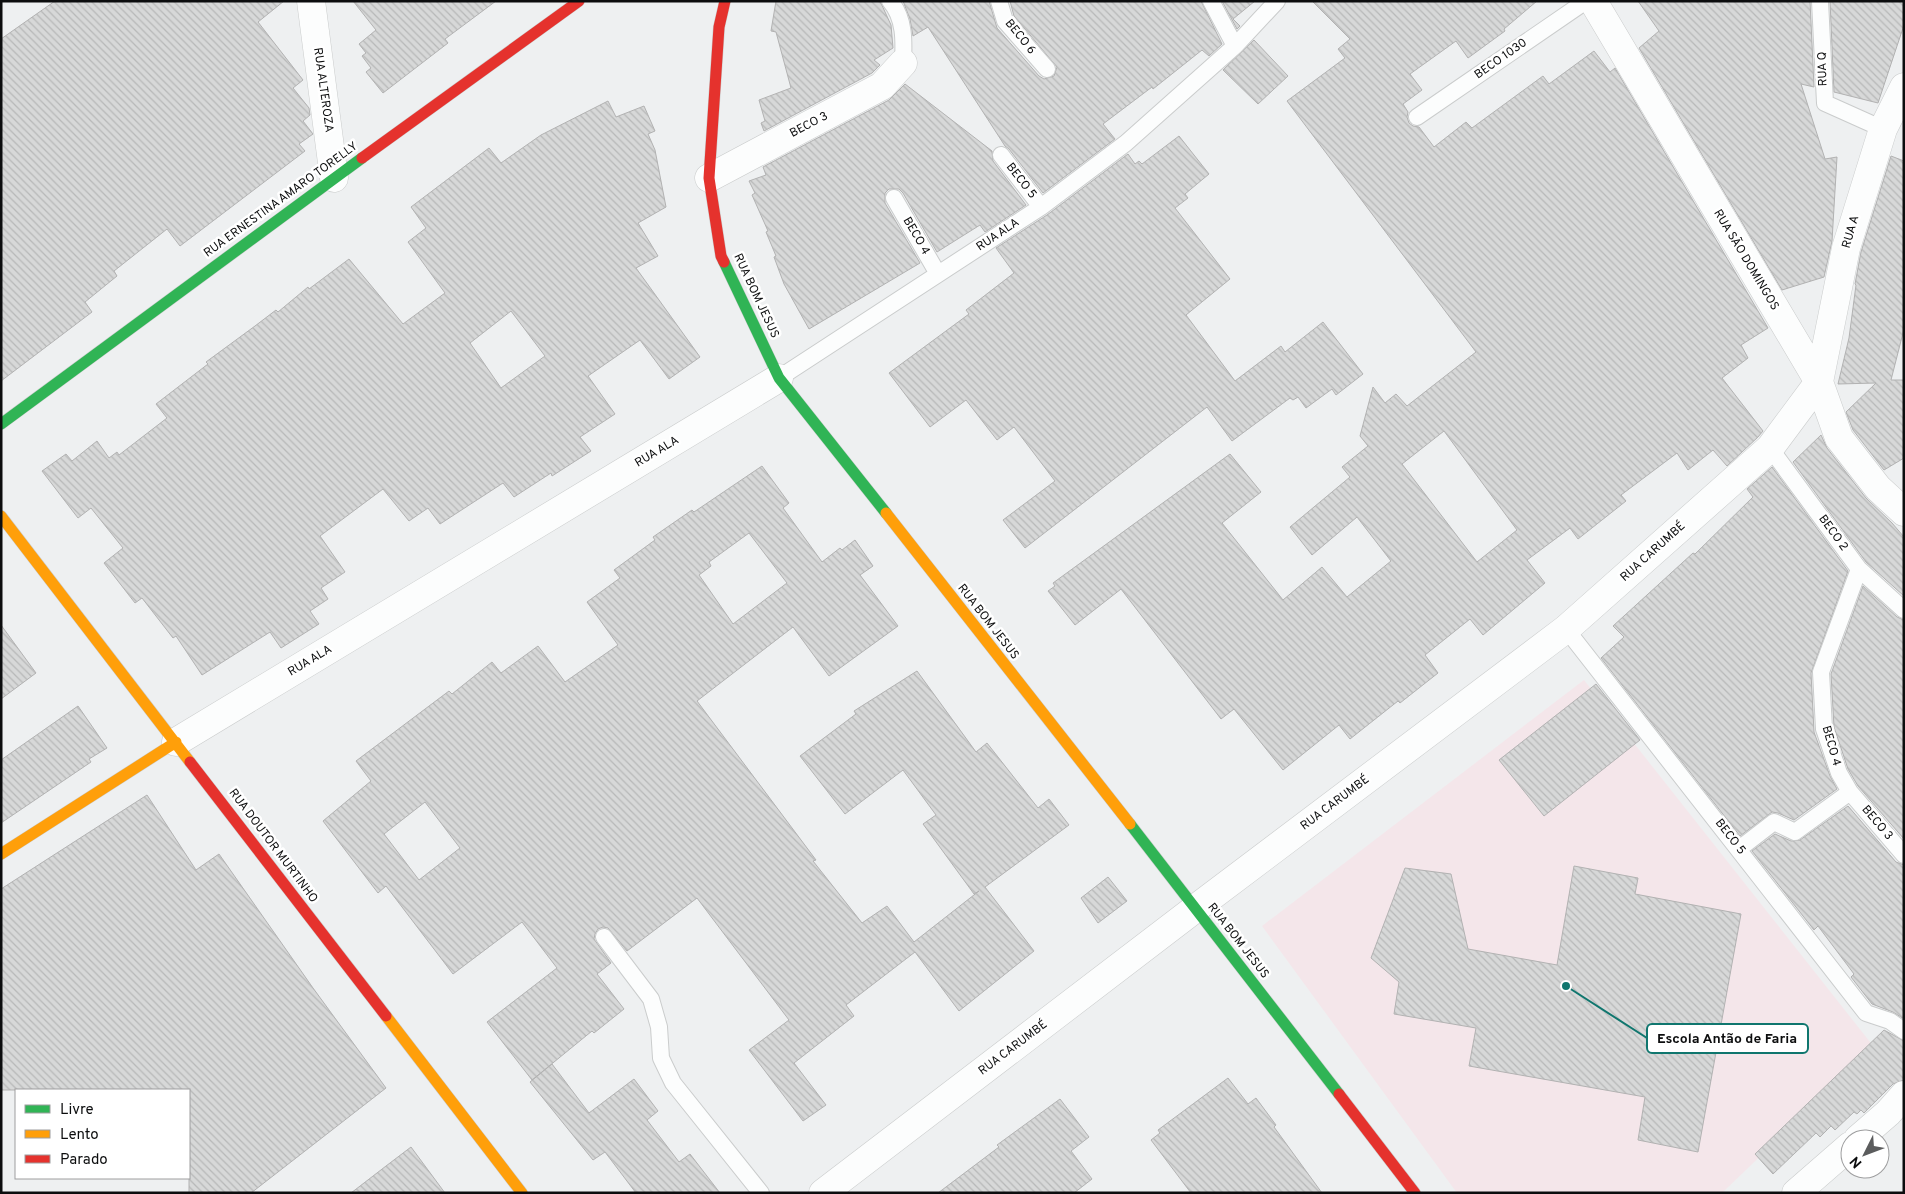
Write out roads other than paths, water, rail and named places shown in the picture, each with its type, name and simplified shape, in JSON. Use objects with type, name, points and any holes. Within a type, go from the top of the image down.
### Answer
[{"type":"street","name":"RUA ALTEROZA","points":[[311,1],[334,178]]},
{"type":"street","name":"RUA ERNESTINA AMARO TORELLY","points":[[1,424],[334,178],[579,1]]},
{"type":"street","name":"RUA BOM JESUS","points":[[726,1],[719,27],[709,178],[721,256],[779,378],[1196,908],[1415,1193]]},
{"type":"street","name":"RUA SÃO DOMINGOS","points":[[1593,1],[1819,382],[1839,438],[1878,488],[1904,512]]},
{"type":"street","name":"BECO 3","points":[[709,178],[882,86],[903,64]]},
{"type":"street","name":"RUA A","points":[[1819,382],[1846,248],[1893,134],[1904,87]]},
{"type":"street","name":"RUA ALA","points":[[1,854],[176,742],[779,378]]},
{"type":"street","name":"RUA CARUMBÉ","points":[[823,1193],[1566,629],[1770,448],[1819,382]]},
{"type":"street","name":"RUA DOUTOR MURTINHO","points":[[1,516],[522,1193]]},
{"type":"street","points":[[1870,1129],[1888,1113],[1904,1095]]},
{"type":"street","points":[[1796,1193],[1840,1155]]},
{"type":"lane","points":[[890,1],[895,7],[904,35],[903,64]]},
{"type":"lane","name":"BECO 6","points":[[999,1],[1005,21],[1047,69]]},
{"type":"lane","points":[[1211,1],[1235,46]]},
{"type":"lane","name":"RUA ALA","points":[[779,378],[1041,206],[1126,143],[1235,46],[1277,1]]},
{"type":"lane","name":"BECO 1030","points":[[1417,117],[1586,1]]},
{"type":"lane","name":"RUA Q","points":[[1820,1],[1825,102],[1893,134]]},
{"type":"lane","name":"BECO 5","points":[[1001,155],[1041,206]]},
{"type":"lane","name":"BECO 4","points":[[894,198],[938,274]]},
{"type":"lane","name":"BECO 2","points":[[1770,448],[1859,569],[1904,610]]},
{"type":"lane","name":"BECO 4","points":[[1850,792],[1839,773],[1824,729],[1821,672],[1859,569]]},
{"type":"lane","name":"BECO 5","points":[[1566,629],[1866,1013],[1890,1021],[1904,1031]]},
{"type":"lane","points":[[1739,849],[1774,822],[1795,832],[1850,792]]},
{"type":"lane","name":"BECO 3","points":[[1850,792],[1904,855]]},
{"type":"lane","points":[[604,937],[651,999],[659,1027],[661,1058],[672,1083],[760,1193]]},
{"type":"place","name":"Escola Antão de Faria","points":[[1566,986]]}]
